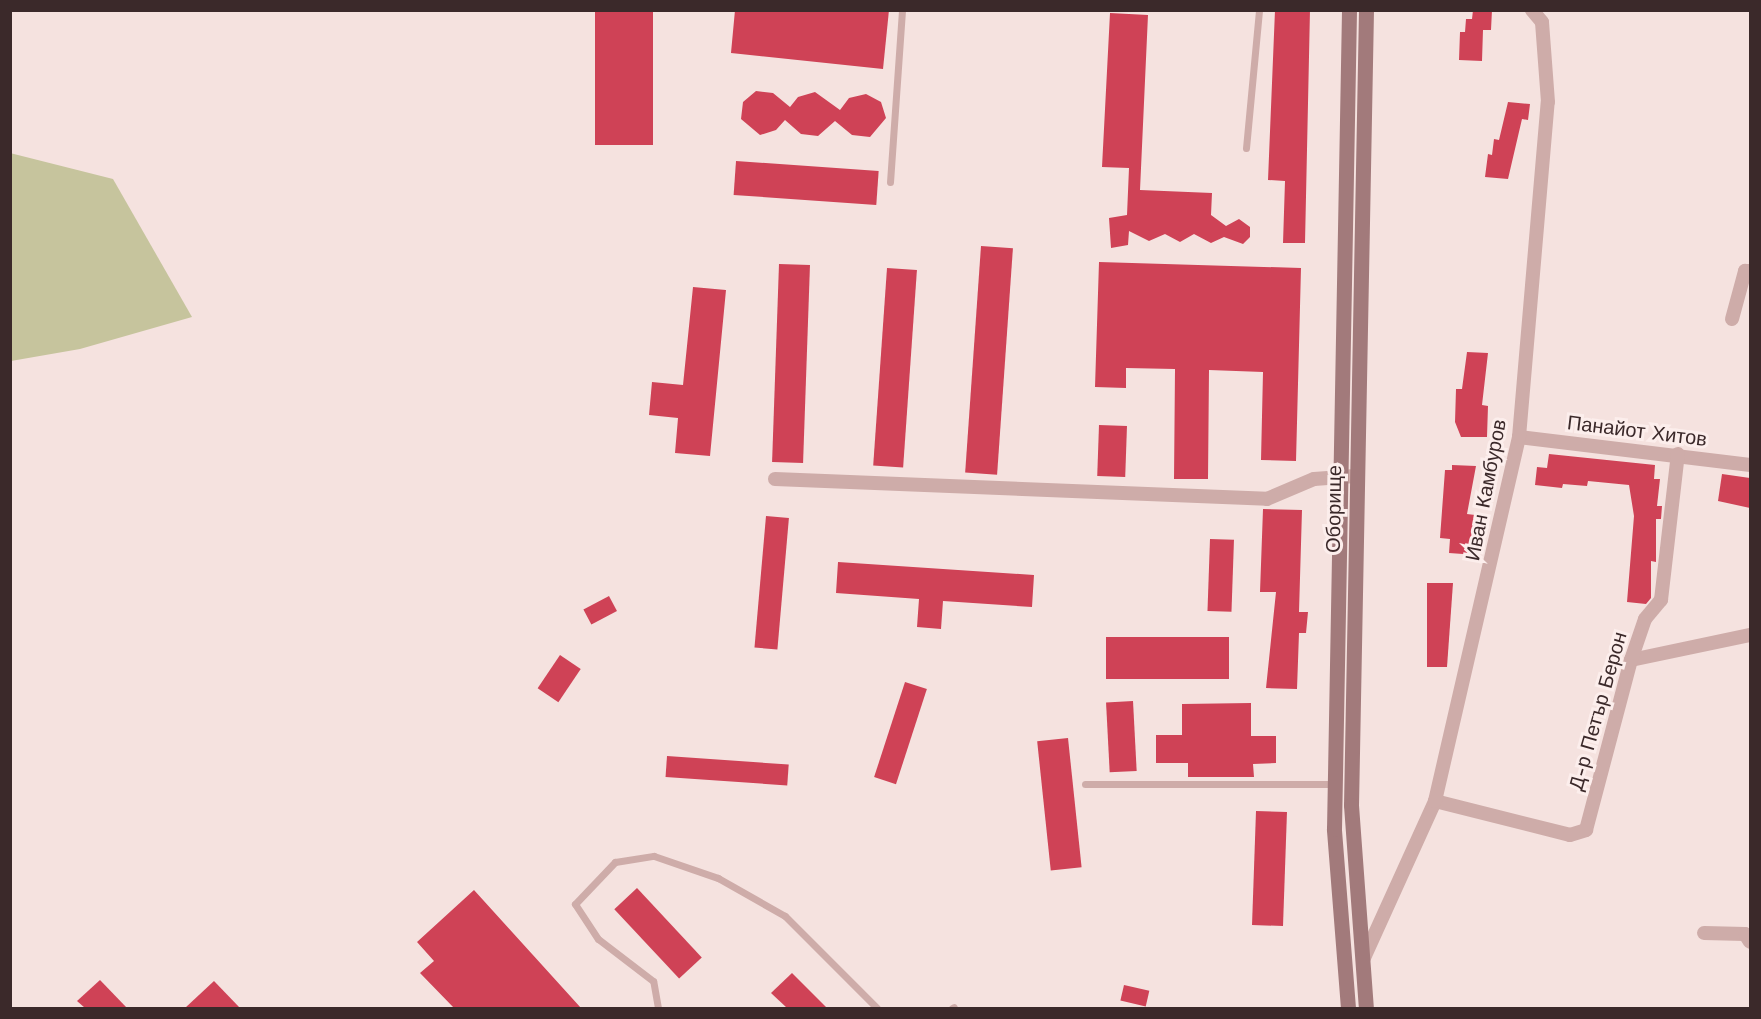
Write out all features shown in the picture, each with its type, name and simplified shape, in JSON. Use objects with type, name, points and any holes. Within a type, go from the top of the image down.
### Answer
[{"type":"main road","name":"Оборище","points":[[1349,10],[1348,477],[1352,805],[1366,1008]]},
{"type":"main road","name":"Оборище","points":[[1348,1008],[1335,784],[1366,10]]},
{"type":"street","name":"Иван Камбуров","points":[[1363,960],[1435,801],[1519,437],[1548,102],[1542,22],[1532,10]]},
{"type":"street","points":[[1732,319],[1745,271],[1750,271]]},
{"type":"street","name":"Панайот Хитов","points":[[1519,437],[1678,454],[1750,465]]},
{"type":"street","name":"Д-р Петър Берон","points":[[1435,801],[1570,835],[1586,830],[1631,660],[1645,619],[1660,600],[1678,454]]},
{"type":"street","points":[[775,479],[1267,499],[1314,479],[1348,477]]},
{"type":"street","points":[[1631,660],[1750,634]]},
{"type":"street","points":[[1704,933],[1745,934],[1750,942]]},
{"type":"lane","points":[[890,182],[902,10]]},
{"type":"lane","points":[[1246,148],[1259,10]]},
{"type":"lane","points":[[1085,784],[1335,784]]},
{"type":"lane","points":[[658,1008],[653,981],[597,939],[575,904],[615,862],[654,856],[718,878],[785,916],[877,1008]]},
{"type":"shaded area","points":[[10,153],[113,179],[192,317],[80,349],[11,361]]},
{"type":"building","points":[[595,10],[653,10],[653,145],[595,145]]},
{"type":"building","points":[[735,10],[889,10],[883,69],[731,53]]},
{"type":"building","points":[[1275,10],[1310,10],[1305,243],[1283,243],[1285,181],[1268,180]]},
{"type":"building","points":[[1473,10],[1492,10],[1491,30],[1483,30],[1482,61],[1459,60],[1460,32],[1465,32],[1466,19],[1472,19]]},
{"type":"building","points":[[1110,13],[1148,15],[1140,190],[1212,193],[1211,215],[1226,226],[1239,219],[1250,227],[1250,237],[1243,244],[1224,237],[1211,243],[1194,234],[1180,242],[1165,234],[1149,241],[1129,231],[1128,245],[1111,248],[1109,218],[1127,215],[1129,168],[1102,167]]},
{"type":"building","points":[[756,91],[773,93],[790,107],[798,97],[815,92],[840,110],[849,98],[866,94],[881,102],[886,118],[870,137],[852,135],[835,121],[818,136],[801,134],[785,120],[776,130],[760,135],[741,119],[743,102]]},
{"type":"building","points":[[1508,102],[1530,104],[1528,120],[1522,119],[1508,179],[1485,177],[1488,154],[1492,155],[1494,139],[1499,140]]},
{"type":"building","points":[[736,161],[879,171],[876,205],[734,195]]},
{"type":"building","points":[[981,246],[1013,248],[997,475],[965,472]]},
{"type":"building","points":[[1099,262],[1301,268],[1296,461],[1261,460],[1263,372],[1209,370],[1208,479],[1174,479],[1175,369],[1126,368],[1126,388],[1095,387]]},
{"type":"building","points":[[779,264],[810,265],[803,463],[772,462]]},
{"type":"building","points":[[887,268],[917,270],[903,468],[873,466]]},
{"type":"building","points":[[693,287],[726,290],[710,456],[675,453],[678,418],[649,415],[652,382],[683,385]]},
{"type":"building","points":[[1467,352],[1488,353],[1482,405],[1488,406],[1487,437],[1461,437],[1455,422],[1456,389],[1462,389]]},
{"type":"building","points":[[1099,425],[1127,426],[1125,477],[1097,476]]},
{"type":"building","points":[[1549,454],[1655,465],[1654,479],[1660,479],[1657,506],[1662,506],[1661,519],[1656,519],[1656,562],[1651,561],[1651,598],[1646,604],[1627,602],[1634,516],[1629,485],[1588,481],[1587,486],[1563,484],[1562,488],[1535,485],[1537,467],[1547,468]]},
{"type":"building","points":[[1452,465],[1476,466],[1467,514],[1475,515],[1477,555],[1449,553],[1450,539],[1440,538],[1445,470],[1452,470]]},
{"type":"building","points":[[1722,474],[1750,478],[1750,508],[1718,501]]},
{"type":"building","points":[[1263,509],[1302,510],[1299,612],[1308,612],[1306,633],[1299,633],[1297,689],[1266,688],[1276,592],[1260,592]]},
{"type":"building","points":[[766,516],[789,518],[777,650],[754,647]]},
{"type":"building","points":[[1210,539],[1234,540],[1231,612],[1207,611]]},
{"type":"building","points":[[838,562],[1034,575],[1032,607],[943,601],[941,629],[917,627],[919,599],[836,593]]},
{"type":"building","points":[[1427,583],[1453,583],[1447,667],[1427,667]]},
{"type":"building","points":[[609,596],[617,611],[591,625],[583,610]]},
{"type":"building","points":[[1106,637],[1229,637],[1229,679],[1106,679]]},
{"type":"building","points":[[560,655],[581,669],[558,702],[538,688]]},
{"type":"building","points":[[905,682],[927,689],[896,784],[874,777]]},
{"type":"building","points":[[1133,701],[1137,771],[1110,772],[1106,702]]},
{"type":"building","points":[[1251,703],[1251,736],[1276,736],[1276,763],[1253,764],[1254,777],[1188,777],[1188,763],[1156,763],[1156,735],[1182,735],[1182,704]]},
{"type":"building","points":[[1068,738],[1082,867],[1051,871],[1037,741]]},
{"type":"building","points":[[667,756],[789,765],[787,785],[666,777]]},
{"type":"building","points":[[1256,811],[1287,812],[1283,926],[1252,925]]},
{"type":"building","points":[[637,888],[702,957],[679,979],[614,909]]},
{"type":"building","points":[[474,890],[581,1008],[454,1008],[420,973],[434,961],[417,942]]},
{"type":"building","points":[[792,973],[827,1008],[787,1008],[771,993]]},
{"type":"building","points":[[100,980],[127,1008],[85,1008],[77,1001]]},
{"type":"building","points":[[214,981],[240,1008],[185,1008]]},
{"type":"building","points":[[1124,985],[1149,991],[1146,1006],[1120,1001]]}]
